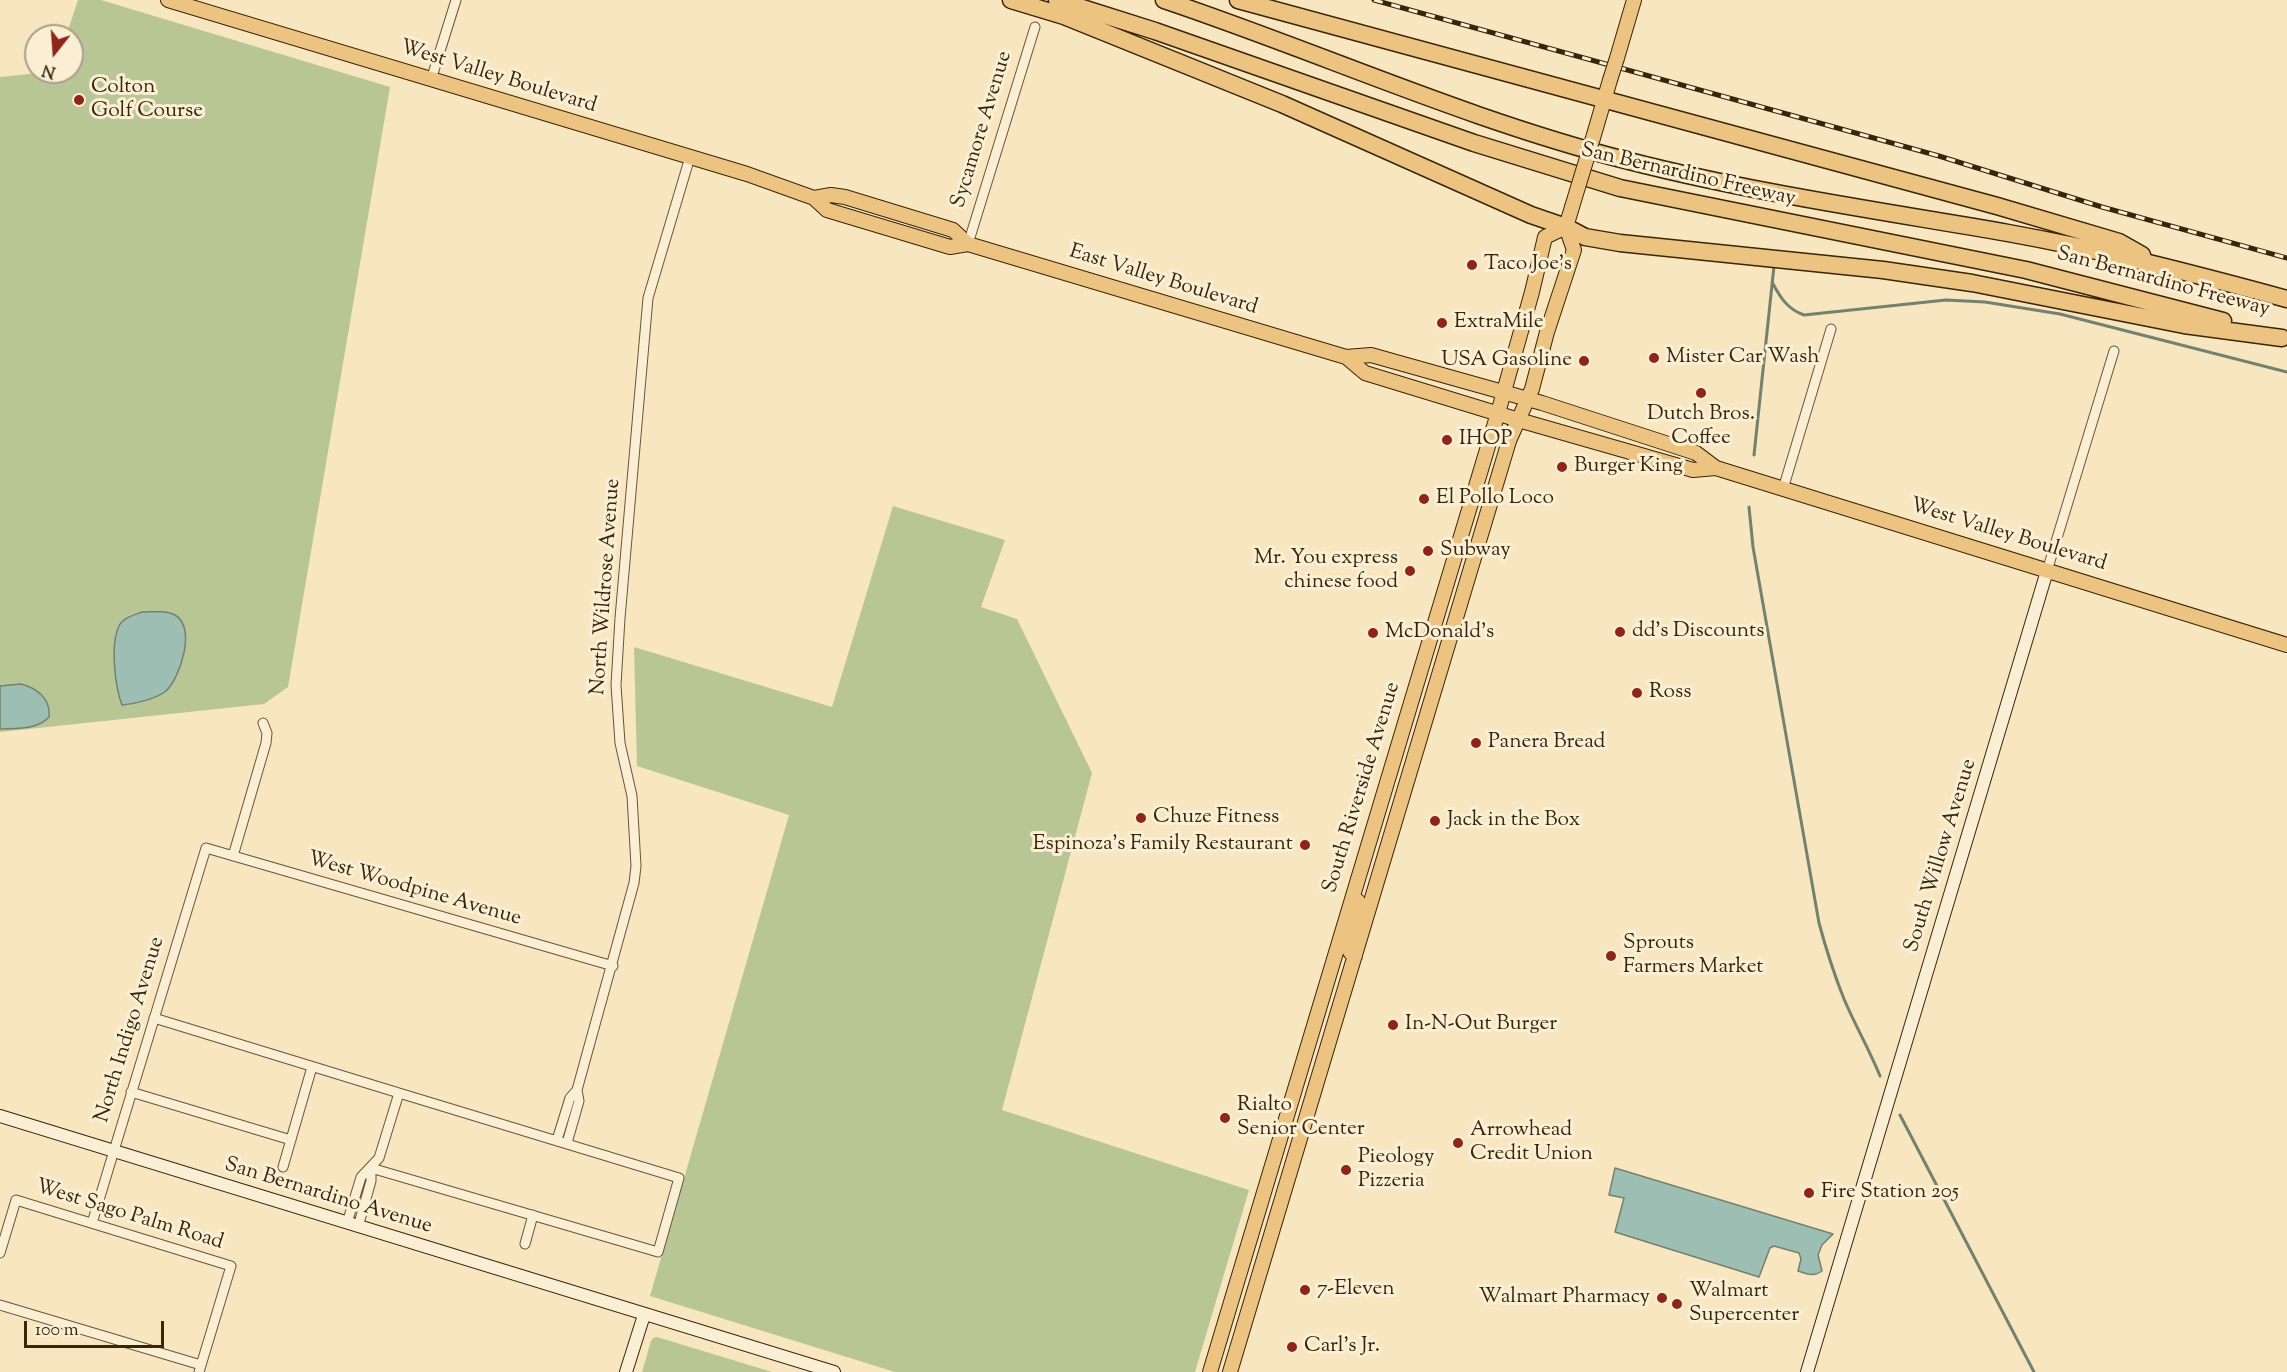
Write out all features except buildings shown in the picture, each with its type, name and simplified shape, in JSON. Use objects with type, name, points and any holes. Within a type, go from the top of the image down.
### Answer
[{"type":"highway","points":[[1011,0],[1064,16],[1271,100],[1585,237],[1620,243],[1883,270],[1972,283],[2184,325],[2285,339]]},
{"type":"highway","name":"San Bernardino Freeway","points":[[1057,0],[1155,31],[1486,147],[1620,188],[2026,270],[2285,339]]},
{"type":"highway","name":"San Bernardino Freeway","points":[[1164,0],[1484,117],[1627,161],[1783,195],[2010,233],[2158,264],[2287,299]]},
{"type":"highway","points":[[1238,0],[1602,109],[1987,203],[2108,238],[2158,264]]},
{"type":"main road","name":"West Valley Boulevard","points":[[168,0],[690,157],[814,198],[831,195],[845,197],[953,230],[968,244]]},
{"type":"main road","name":"South Riverside Avenue","points":[[1210,1372],[1354,891],[1508,417],[1527,399],[1538,369],[1547,332],[1574,250],[1566,227],[1634,0]]},
{"type":"main road","name":"South Riverside Avenue","points":[[1230,1372],[1355,956],[1508,417],[1508,394],[1545,237],[1566,227]]},
{"type":"main road","name":"East Valley Boulevard","points":[[968,244],[1346,357],[1365,373],[1508,417]]},
{"type":"main road","name":"East Valley Boulevard","points":[[1346,357],[1371,354],[1508,394]]},
{"type":"main road","name":"West Valley Boulevard","points":[[1508,394],[1696,453],[1716,468],[2287,645]]},
{"type":"main road","name":"West Valley Boulevard","points":[[1508,417],[1694,470],[1716,468]]},
{"type":"main road","points":[[1354,891],[1359,904],[1349,945],[1350,952],[1355,956]]},
{"type":"street","points":[[431,80],[456,0]]},
{"type":"street","name":"Sycamore Avenue","points":[[968,244],[1035,27]]},
{"type":"street","name":"North Wildrose Avenue","points":[[567,1143],[579,1101],[578,1090],[634,883],[636,866],[632,796],[620,743],[616,685],[647,308],[652,281],[690,157]]},
{"type":"street","points":[[1783,489],[1831,329]]},
{"type":"street","name":"South Willow Avenue","points":[[1807,1372],[2114,351]]},
{"type":"street","points":[[233,856],[266,743],[267,733],[263,723]]},
{"type":"street","name":"West Woodpine Avenue","points":[[206,848],[613,966]]},
{"type":"street","name":"North Indigo Avenue","points":[[92,1223],[206,848]]},
{"type":"street","points":[[154,1018],[679,1178],[658,1252],[371,1168]]},
{"type":"street","points":[[283,1167],[312,1067]]},
{"type":"street","name":"North Wildrose Avenue","points":[[557,1140],[570,1098],[578,1090]]},
{"type":"street","points":[[131,1092],[291,1140]]},
{"type":"street","points":[[352,1225],[371,1181],[371,1168],[383,1147],[399,1093]]},
{"type":"street","name":"San Bernardino Avenue","points":[[0,1116],[834,1372]]},
{"type":"street","name":"West Sago Palm Road","points":[[0,1253],[16,1200],[231,1266],[200,1368]]},
{"type":"street","points":[[525,1244],[533,1215]]},
{"type":"street","points":[[0,1305],[200,1368]]},
{"type":"street","points":[[626,1372],[644,1314]]},
{"type":"green space","name":"Colton Golf Course","points":[[78,0],[101,0],[390,87],[288,687],[264,704],[0,732],[0,77],[24,74],[24,84],[84,84],[84,24],[70,24]]},
{"type":"green space","points":[[893,506],[1005,540],[981,607],[1017,619],[1092,773],[1002,1110],[1249,1190],[1195,1372],[895,1372],[650,1296],[789,815],[637,766],[634,647],[832,707]]},
{"type":"green space","points":[[657,1337],[772,1372],[642,1372],[651,1341]]},
{"type":"water","points":[[142,612],[167,612],[182,621],[186,641],[184,653],[176,675],[166,691],[145,701],[122,705],[114,666],[116,634],[123,621]]},
{"type":"water","points":[[21,684],[42,695],[48,705],[49,717],[33,726],[0,729],[0,686]]},
{"type":"water","points":[[1615,1168],[1833,1234],[1822,1245],[1818,1255],[1822,1271],[1807,1274],[1798,1271],[1801,1259],[1799,1253],[1774,1246],[1770,1248],[1759,1277],[1615,1232],[1624,1198],[1609,1195]]},
{"type":"waterway","points":[[1754,455],[1774,266]]},
{"type":"waterway","points":[[1772,282],[1785,302],[1804,315],[1946,300],[1985,302],[2060,314],[2287,372]]},
{"type":"waterway","points":[[1749,507],[1753,547],[1819,923],[1844,999],[1880,1076]]},
{"type":"waterway","points":[[1900,1115],[2034,1372]]},
{"type":"railway","points":[[1374,0],[1939,156],[2102,207],[2287,258]]},
{"type":"place","name":"Colton Golf Course","points":[[79,100]]},
{"type":"place","name":"Taco Joe's","points":[[1472,265]]},
{"type":"place","name":"ExtraMile","points":[[1442,323]]},
{"type":"place","name":"Mister Car Wash","points":[[1654,358]]},
{"type":"place","name":"USA Gasoline","points":[[1584,361]]},
{"type":"place","name":"Dutch Bros. Coffee","points":[[1701,393]]},
{"type":"place","name":"IHOP","points":[[1447,440]]},
{"type":"place","name":"Burger King","points":[[1562,467]]},
{"type":"place","name":"El Pollo Loco","points":[[1424,499]]},
{"type":"place","name":"Subway","points":[[1428,551]]},
{"type":"place","name":"Mr. You express chinese food","points":[[1410,571]]},
{"type":"place","name":"dd's Discounts","points":[[1620,632]]},
{"type":"place","name":"McDonald's","points":[[1373,633]]},
{"type":"place","name":"Ross","points":[[1637,693]]},
{"type":"place","name":"Panera Bread","points":[[1476,743]]},
{"type":"place","name":"Chuze Fitness","points":[[1141,818]]},
{"type":"place","name":"Jack in the Box","points":[[1435,821]]},
{"type":"place","name":"Espinoza's Family Restaurant","points":[[1305,845]]},
{"type":"place","name":"Sprouts Farmers Market","points":[[1611,956]]},
{"type":"place","name":"In-N-Out Burger","points":[[1393,1025]]},
{"type":"place","name":"Rialto Senior Center","points":[[1225,1118]]},
{"type":"place","name":"Arrowhead Credit Union","points":[[1458,1143]]},
{"type":"place","name":"Pieology Pizzeria","points":[[1346,1170]]},
{"type":"place","name":"Fire Station 205","points":[[1809,1193]]},
{"type":"place","name":"7-Eleven","points":[[1305,1290]]},
{"type":"place","name":"Walmart Pharmacy","points":[[1662,1298]]},
{"type":"place","name":"Walmart Supercenter","points":[[1677,1304]]},
{"type":"place","name":"Carl's Jr.","points":[[1292,1347]]}]
